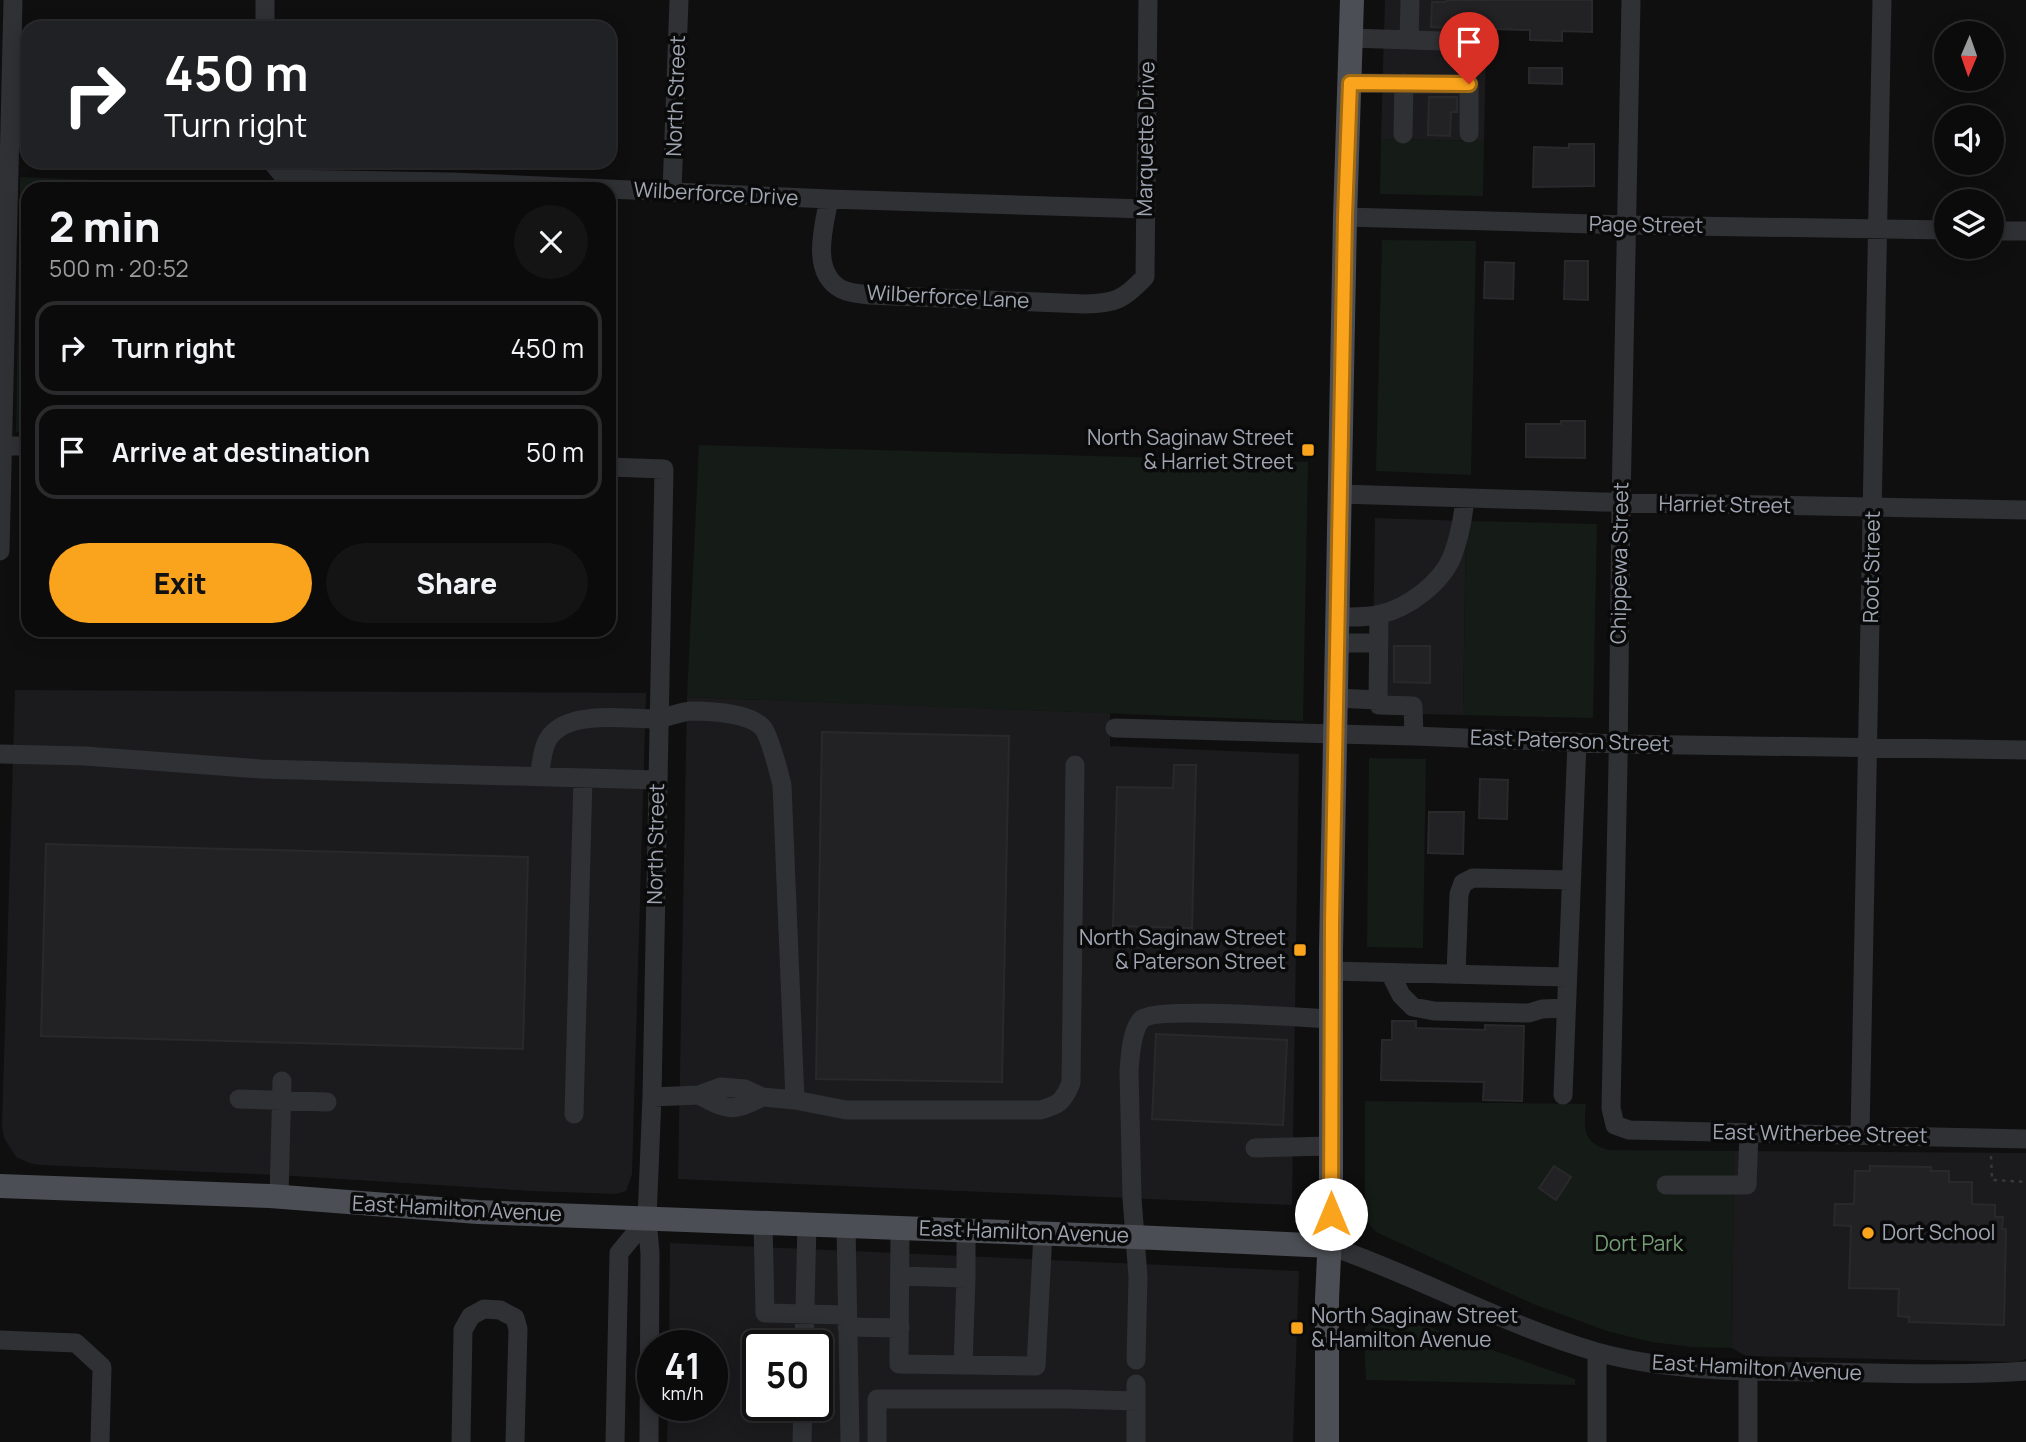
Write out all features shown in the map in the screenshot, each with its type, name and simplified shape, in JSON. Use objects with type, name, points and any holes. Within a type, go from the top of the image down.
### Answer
[{"type":"main road","points":[[1327,1442],[1337,617],[1352,0]]},
{"type":"main road","name":"East Hamilton Avenue","points":[[0,1186],[279,1197],[478,1212],[1329,1246]]},
{"type":"street","points":[[0,551],[13,0]]},
{"type":"street","points":[[265,0],[265,21]]},
{"type":"street","name":"North Street","points":[[672,191],[679,0]]},
{"type":"street","name":"Marquette Drive","points":[[1145,277],[1148,0]]},
{"type":"street","points":[[1409,0],[1409,39]]},
{"type":"street","name":"Chippewa Street","points":[[1615,1125],[1611,1108],[1620,503],[1632,0]]},
{"type":"street","name":"Root Street","points":[[1860,1135],[1882,0]]},
{"type":"street","points":[[1351,38],[1472,41]]},
{"type":"street","points":[[1350,83],[1469,84],[1469,133]]},
{"type":"street","points":[[1403,134],[1404,83]]},
{"type":"street","name":"Wilberforce Drive","points":[[277,168],[286,179],[357,182]]},
{"type":"street","name":"Wilberforce Drive","points":[[616,190],[1146,209]]},
{"type":"street","name":"Wilberforce Lane","points":[[829,199],[822,254],[827,276],[831,282],[846,291],[869,295],[1102,303],[1124,297],[1145,277]]},
{"type":"street","name":"Page Street","points":[[1345,217],[1934,230]]},
{"type":"street","points":[[2004,231],[2026,231]]},
{"type":"street","points":[[2,446],[21,446]]},
{"type":"street","name":"North Street","points":[[616,467],[664,469],[648,1219],[649,1442]]},
{"type":"street","name":"Harriet Street","points":[[1340,495],[2026,510]]},
{"type":"street","points":[[1337,617],[1379,615],[1398,610],[1417,598],[1436,580],[1451,559],[1465,499]]},
{"type":"street","points":[[1379,615],[1378,700],[1380,705],[1413,706],[1414,736]]},
{"type":"street","points":[[1337,643],[1379,643]]},
{"type":"street","points":[[1336,698],[1378,700]]},
{"type":"street","points":[[539,777],[545,746],[553,732],[565,724],[585,719],[658,719],[690,711],[743,716],[763,728],[782,785],[795,1100]]},
{"type":"street","name":"East Paterson Street","points":[[1115,728],[1618,744],[2026,750]]},
{"type":"street","points":[[1563,1094],[1577,742]]},
{"type":"street","points":[[0,754],[85,756],[261,769],[657,780]]},
{"type":"street","points":[[652,1097],[699,1095],[722,1087],[745,1089],[762,1097],[846,1110],[877,1111],[1040,1110],[1054,1106],[1064,1099],[1071,1083],[1075,765]]},
{"type":"street","points":[[574,1114],[583,778]]},
{"type":"street","points":[[1456,975],[1459,894],[1463,883],[1473,878],[1570,880]]},
{"type":"street","points":[[1331,971],[1567,977]]},
{"type":"street","points":[[1390,973],[1401,995],[1413,1007],[1434,1011],[1529,1013],[1542,1009],[1566,1008]]},
{"type":"street","points":[[1136,1360],[1138,1277],[1134,1237],[1130,1052],[1142,1020],[1147,1016],[1162,1014],[1230,1013],[1331,1019]]},
{"type":"street","points":[[279,1197],[282,1091]]},
{"type":"street","points":[[239,1098],[282,1091],[327,1102]]},
{"type":"street","name":"East Witherbee Street","points":[[1615,1125],[1629,1130],[2026,1139]]},
{"type":"street","points":[[1667,1185],[1747,1185],[1749,1132]]},
{"type":"street","points":[[1255,1148],[1331,1146]]},
{"type":"street","points":[[615,1442],[619,1253],[648,1219]]},
{"type":"street","points":[[763,1222],[765,1313],[805,1312],[900,1328]]},
{"type":"street","points":[[804,1330],[807,1224]]},
{"type":"street","points":[[846,1226],[850,1442]]},
{"type":"street","points":[[900,1227],[899,1364],[1036,1366],[1043,1233]]},
{"type":"street","points":[[963,1365],[966,1230]]},
{"type":"street","name":"East Hamilton Avenue","points":[[1329,1246],[1364,1258],[1527,1328],[1598,1352],[1660,1366],[1748,1371],[1927,1374],[2026,1371]]},
{"type":"street","points":[[900,1276],[966,1278]]},
{"type":"street","points":[[461,1442],[463,1331],[471,1316],[484,1309],[500,1310],[515,1318],[518,1329],[515,1442]]},
{"type":"street","points":[[0,1340],[76,1343],[102,1367],[100,1442]]},
{"type":"street","points":[[1597,1442],[1598,1352]]},
{"type":"street","points":[[1748,1371],[1748,1442]]},
{"type":"street","points":[[877,1442],[877,1399],[1067,1399],[1136,1393],[1136,1442]]},
{"type":"street","points":[[802,1442],[803,1421]]},
{"type":"path","points":[[1991,1156],[1992,1180],[2026,1182]]},
{"type":"shaded area","points":[[1385,0],[1487,0],[1484,141],[1381,139]]},
{"type":"shaded area","points":[[1375,518],[1466,521],[1463,715],[1372,713]]},
{"type":"shaded area","points":[[15,690],[646,693],[632,1174],[626,1191],[616,1194],[532,1191],[278,1175],[40,1165],[16,1157],[4,1138],[2,1126]]},
{"type":"shaded area","points":[[687,697],[1110,713],[1110,746],[1299,754],[1292,1205],[678,1179]]},
{"type":"shaded area","points":[[1734,1151],[2026,1153],[2026,1359],[2016,1362],[1746,1356],[1732,1348]]},
{"type":"shaded area","points":[[670,1243],[1299,1271],[1293,1442],[667,1442],[668,1421],[728,1421],[728,1330],[669,1330]]},
{"type":"green space","points":[[1381,139],[1484,141],[1483,196],[1380,194]]},
{"type":"green space","points":[[20,177],[150,182],[21,182],[21,432],[16,432]]},
{"type":"green space","points":[[1382,240],[1476,241],[1471,475],[1376,471]]},
{"type":"green space","points":[[699,445],[1308,462],[1303,721],[687,697]]},
{"type":"green space","points":[[1466,521],[1597,524],[1593,718],[1463,715]]},
{"type":"green space","points":[[1369,758],[1426,759],[1423,948],[1367,947]]},
{"type":"green space","name":"Dort Park","points":[[1365,1101],[1586,1104],[1585,1127],[1589,1138],[1609,1150],[1734,1151],[1732,1348],[1652,1342],[1610,1332],[1533,1304],[1376,1232],[1365,1214]]},
{"type":"green space","points":[[1385,1312],[1400,1315],[1575,1379],[1575,1385],[1366,1380],[1367,1322],[1372,1314]]},
{"type":"building","points":[[1592,0],[1592,32],[1562,31],[1562,41],[1530,40],[1530,30],[1431,27],[1432,2]]},
{"type":"building","points":[[1529,68],[1562,68],[1562,84],[1529,83]]},
{"type":"building","points":[[1429,97],[1457,97],[1457,112],[1451,112],[1450,136],[1428,135]]},
{"type":"building","points":[[1569,144],[1594,144],[1594,186],[1533,187],[1534,147],[1569,148]]},
{"type":"building","points":[[1565,261],[1588,261],[1588,300],[1564,299]]},
{"type":"building","points":[[1485,262],[1514,263],[1513,299],[1484,298]]},
{"type":"building","points":[[1561,421],[1585,421],[1585,458],[1526,457],[1526,424],[1561,424]]},
{"type":"building","points":[[1394,646],[1430,646],[1430,683],[1394,682]]},
{"type":"building","points":[[822,732],[1009,736],[1002,1082],[816,1079]]},
{"type":"building","points":[[1174,765],[1196,765],[1192,928],[1113,926],[1117,787],[1173,788]]},
{"type":"building","points":[[1480,779],[1508,780],[1507,819],[1479,818]]},
{"type":"building","points":[[1429,812],[1464,812],[1463,854],[1428,853]]},
{"type":"building","points":[[46,844],[528,857],[523,1049],[41,1036]]},
{"type":"building","points":[[1392,1021],[1416,1021],[1416,1028],[1485,1030],[1485,1025],[1524,1026],[1522,1101],[1483,1100],[1484,1082],[1381,1080],[1382,1040],[1392,1040]]},
{"type":"building","points":[[1156,1034],[1287,1040],[1283,1125],[1152,1119]]},
{"type":"building","points":[[1554,1166],[1571,1177],[1556,1200],[1539,1188]]},
{"type":"building","points":[[1870,1166],[1931,1167],[1931,1171],[1949,1171],[1949,1182],[1972,1182],[1972,1204],[1995,1205],[1995,1217],[2003,1217],[2002,1229],[2006,1229],[2004,1325],[1909,1322],[1909,1317],[1898,1316],[1899,1289],[1849,1288],[1851,1226],[1834,1225],[1835,1204],[1854,1204],[1855,1171],[1870,1171]]},
{"type":"place","name":"North Saginaw Street & Harriet Street","points":[[1308,450]]},
{"type":"place","name":"North Saginaw Street & Paterson Street","points":[[1300,950]]},
{"type":"place","name":"Dort School","points":[[1868,1233]]},
{"type":"place","name":"North Saginaw Street & Hamilton Avenue","points":[[1297,1328]]},
{"type":"route","points":[[1331,1214],[1331,971],[1345,217],[1350,83],[1469,84]]}]
